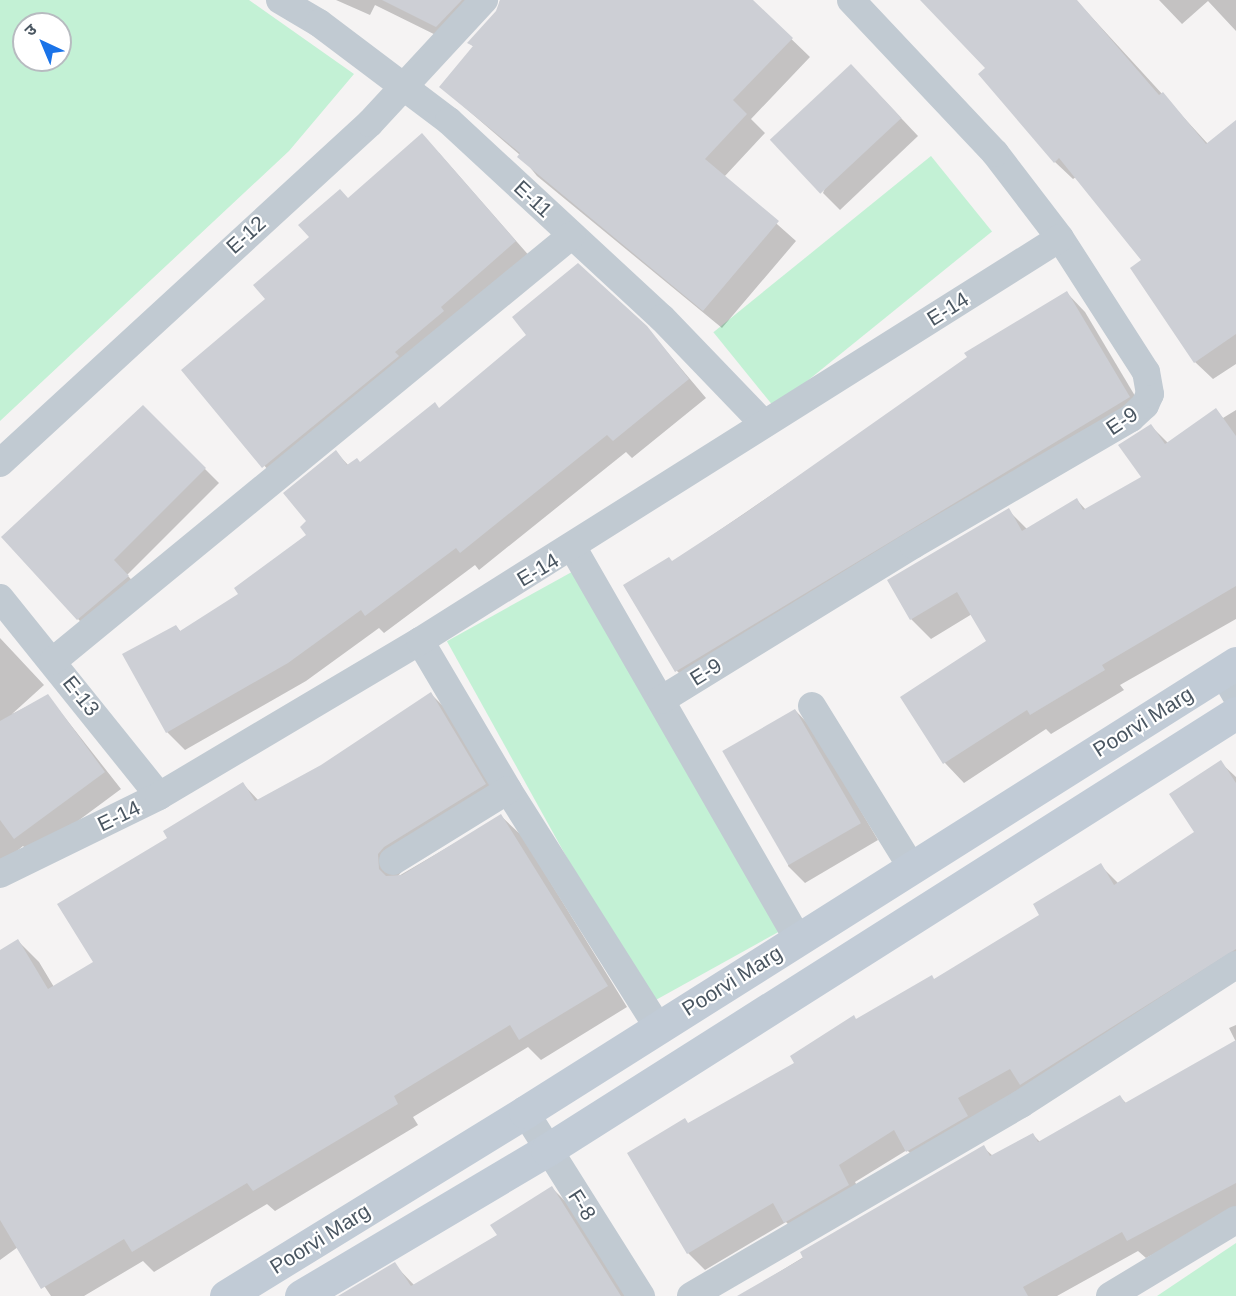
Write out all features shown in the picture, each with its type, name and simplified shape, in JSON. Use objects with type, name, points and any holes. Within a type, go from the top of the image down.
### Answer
[{"type":"main road","name":"Poorvi Marg","points":[[226,1296],[525,1112],[912,868],[1231,676]]},
{"type":"main road","name":"Poorvi Marg","points":[[301,1296],[547,1150],[1236,713]]},
{"type":"street","name":"E-11","points":[[280,0],[407,86],[662,318],[764,424]]},
{"type":"street","name":"E-12","points":[[0,463],[407,86],[484,0]]},
{"type":"street","name":"E-9","points":[[661,700],[913,545],[1131,418],[1145,405],[1150,394],[1146,372],[1060,238],[995,153],[851,0]]},
{"type":"street","points":[[53,660],[572,235]]},
{"type":"street","name":"E-14","points":[[3,868],[159,796],[420,641],[573,548],[764,424],[1060,238]]},
{"type":"street","points":[[573,548],[798,940]]},
{"type":"street","name":"E-13","points":[[0,598],[53,660],[159,796]]},
{"type":"street","points":[[420,641],[508,790],[658,1027]]},
{"type":"street","points":[[812,706],[912,868]]},
{"type":"street","points":[[393,861],[508,790]]},
{"type":"street","points":[[691,1296],[1021,1104],[1236,965]]},
{"type":"street","name":"F-8","points":[[525,1112],[641,1296]]},
{"type":"street","points":[[1110,1296],[1236,1220]]},
{"type":"green space","points":[[0,0],[249,0],[354,74],[289,151],[0,421]]},
{"type":"green space","points":[[931,156],[992,231],[774,408],[713,332]]},
{"type":"green space","points":[[579,568],[780,931],[648,1004],[447,641]]},
{"type":"green space","points":[[1236,1243],[1236,1296],[1157,1296]]},
{"type":"building","points":[[382,0],[462,0],[436,27]]},
{"type":"building","points":[[500,0],[753,0],[793,38],[733,100],[747,114],[705,159],[779,221],[703,311],[517,157],[520,153],[439,87],[473,46],[467,43],[496,11]]},
{"type":"building","points":[[920,0],[1077,0],[1159,95],[1163,92],[1206,144],[1236,120],[1236,334],[1194,363],[1130,268],[1141,260],[1059,158],[1054,163],[978,74],[985,68]]},
{"type":"building","points":[[851,64],[901,118],[820,194],[770,140]]},
{"type":"building","points":[[422,133],[516,241],[441,307],[444,311],[395,352],[399,356],[262,468],[181,370],[265,299],[253,285],[309,237],[298,225],[340,189],[348,198]]},
{"type":"building","points":[[578,263],[647,326],[689,379],[613,441],[607,435],[460,553],[456,548],[365,616],[361,610],[288,663],[166,733],[122,654],[176,625],[180,631],[238,594],[234,588],[306,535],[300,527],[306,521],[283,493],[336,450],[347,465],[357,458],[360,462],[435,402],[439,408],[526,335],[512,317]]},
{"type":"building","points":[[1067,291],[1130,397],[675,672],[623,585],[669,557],[672,561],[744,514],[967,357],[964,353]]},
{"type":"building","points":[[143,405],[206,468],[114,560],[129,576],[77,620],[1,537]]},
{"type":"building","points":[[1216,408],[1236,436],[1236,586],[1102,665],[1105,670],[1030,715],[1027,710],[943,764],[900,697],[986,641],[957,592],[910,620],[887,580],[1009,508],[1022,531],[1077,498],[1083,510],[1141,477],[1118,445],[1151,424],[1165,444]]},
{"type":"building","points":[[431,692],[486,784],[384,847],[378,854],[379,869],[386,876],[402,875],[501,814],[608,986],[519,1040],[510,1025],[394,1096],[398,1104],[253,1191],[247,1183],[132,1252],[124,1239],[41,1289],[0,1220],[0,950],[18,939],[48,989],[93,962],[57,904],[167,838],[163,831],[243,782],[255,801],[321,765]]},
{"type":"building","points":[[48,694],[105,772],[14,839],[0,820],[0,721]]},
{"type":"building","points":[[795,709],[861,823],[788,865],[722,751]]},
{"type":"building","points":[[1221,760],[1236,783],[1236,949],[1020,1085],[1010,1069],[958,1098],[968,1116],[906,1152],[894,1130],[839,1165],[849,1185],[784,1223],[773,1203],[687,1254],[627,1153],[685,1118],[688,1123],[794,1063],[790,1056],[854,1015],[856,1019],[932,975],[934,979],[1039,915],[1033,904],[1101,863],[1114,885],[1194,832],[1169,794]]},
{"type":"building","points":[[1236,1040],[1236,1183],[1127,1241],[1122,1232],[1023,1287],[1028,1296],[737,1296],[803,1258],[800,1252],[984,1145],[990,1156],[1033,1133],[1038,1142],[1120,1095],[1125,1103]]},
{"type":"building","points":[[552,1186],[621,1296],[338,1296],[395,1262],[411,1286],[497,1235],[490,1225]]}]
